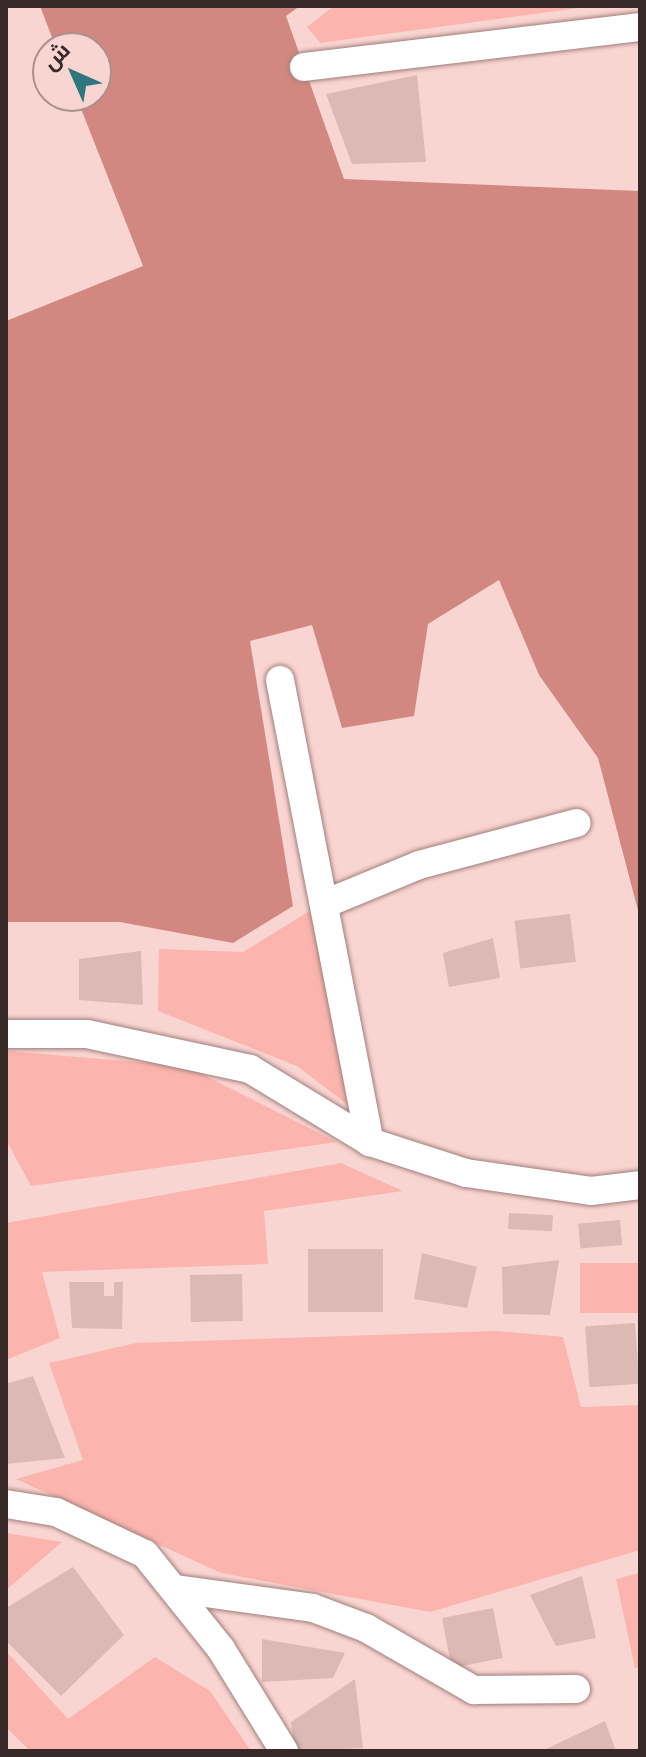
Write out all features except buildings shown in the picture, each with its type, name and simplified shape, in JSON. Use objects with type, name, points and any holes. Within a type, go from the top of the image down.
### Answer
[{"type":"street","points":[[304,67],[640,27]]},
{"type":"street","points":[[280,680],[327,903],[370,1142]]},
{"type":"street","points":[[327,903],[419,865],[577,823]]},
{"type":"street","points":[[6,1034],[87,1034],[250,1069],[370,1142],[466,1173],[540,1187],[640,1185]]},
{"type":"street","points":[[6,1504],[107,1530],[145,1554],[176,1589],[284,1751]]},
{"type":"street","points":[[176,1589],[313,1608],[366,1628],[474,1690],[576,1689]]},
{"type":"shaded area","points":[[40,6],[300,6],[286,16],[344,179],[640,191],[640,918],[598,758],[539,675],[499,580],[428,624],[414,716],[342,728],[312,625],[250,641],[293,906],[233,943],[120,922],[6,922],[6,321],[143,266],[82,112],[112,112],[112,32],[50,32]]},
{"type":"shaded area","points":[[334,6],[594,6],[320,43],[307,27]]},
{"type":"shaded area","points":[[311,910],[348,1105],[297,1066],[158,1011],[159,949],[243,952]]},
{"type":"shaded area","points":[[6,1051],[186,1066],[337,1142],[31,1186],[6,1140]]},
{"type":"shaded area","points":[[341,1163],[403,1191],[264,1211],[268,1264],[42,1272],[60,1338],[6,1360],[6,1223]]},
{"type":"shaded area","points":[[580,1263],[640,1263],[640,1313],[580,1313]]},
{"type":"shaded area","points":[[496,1331],[563,1337],[581,1407],[640,1405],[640,1550],[430,1612],[221,1573],[16,1479],[83,1460],[49,1363],[136,1343]]},
{"type":"shaded area","points":[[6,1533],[62,1542],[6,1590]]},
{"type":"shaded area","points":[[640,1573],[640,1667],[635,1668],[616,1579]]},
{"type":"shaded area","points":[[6,1651],[68,1719],[155,1657],[210,1691],[251,1751],[30,1751],[6,1727]]}]
